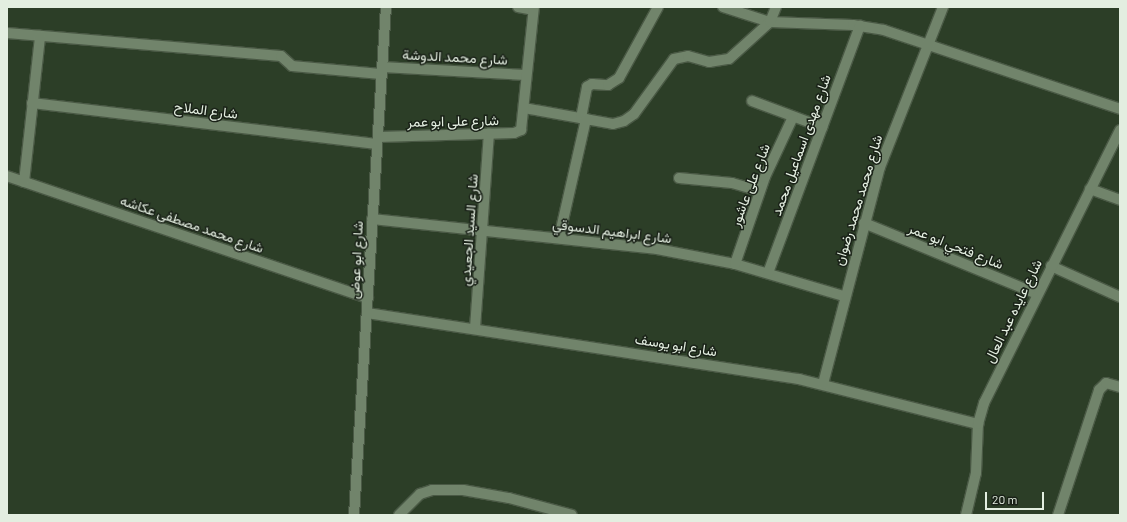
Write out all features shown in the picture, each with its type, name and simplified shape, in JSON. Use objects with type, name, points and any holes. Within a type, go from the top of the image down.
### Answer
[{"type":"street","name":"شارع ابو عوض","points":[[354,515],[386,7]]},
{"type":"street","points":[[518,7],[533,9],[524,108],[613,124],[624,121],[634,114],[674,59],[681,56],[709,62],[729,59],[770,22],[776,7]]},
{"type":"street","points":[[559,238],[583,119],[587,87],[592,84],[608,85],[619,78],[658,7]]},
{"type":"street","points":[[724,7],[770,22],[860,26],[884,30],[1120,108]]},
{"type":"street","name":"شارع محمد محمد رضوان","points":[[823,384],[844,296],[880,167],[943,7]]},
{"type":"street","name":"شارع مهدى اسماعيل محمد","points":[[768,273],[860,26]]},
{"type":"street","name":"شارع محمد الدوشة","points":[[7,33],[282,56],[292,66],[526,75]]},
{"type":"street","points":[[24,182],[40,36]]},
{"type":"street","points":[[752,101],[822,127]]},
{"type":"street","name":"شارع الملاح","points":[[32,103],[377,140]]},
{"type":"street","name":"شارع على ابو عمر","points":[[377,140],[518,132],[523,122],[524,108]]},
{"type":"street","name":"شارع على عاشور","points":[[735,264],[760,192],[793,117]]},
{"type":"street","name":"شارع عايده عبد العال","points":[[966,515],[976,474],[978,424],[986,398],[1120,130]]},
{"type":"street","name":"شارع السيد الجعيدي","points":[[475,328],[489,134]]},
{"type":"street","name":"شارع محمد مصطفى عكاشه","points":[[7,176],[368,298]]},
{"type":"street","points":[[679,178],[732,183],[760,192]]},
{"type":"street","points":[[1090,189],[1120,200]]},
{"type":"street","name":"شارع ابراهيم الدسوقي","points":[[372,219],[657,249],[735,264],[844,296]]},
{"type":"street","name":"شارع فتحي ابو عمر","points":[[864,223],[1037,294]]},
{"type":"street","points":[[1051,266],[1120,297]]},
{"type":"street","name":"شارع ابو يوسف","points":[[367,313],[475,328],[823,384],[978,424]]},
{"type":"street","points":[[1058,515],[1099,390],[1106,383],[1120,387]]},
{"type":"street","points":[[399,515],[420,494],[432,490],[463,490],[509,498],[572,515]]}]
